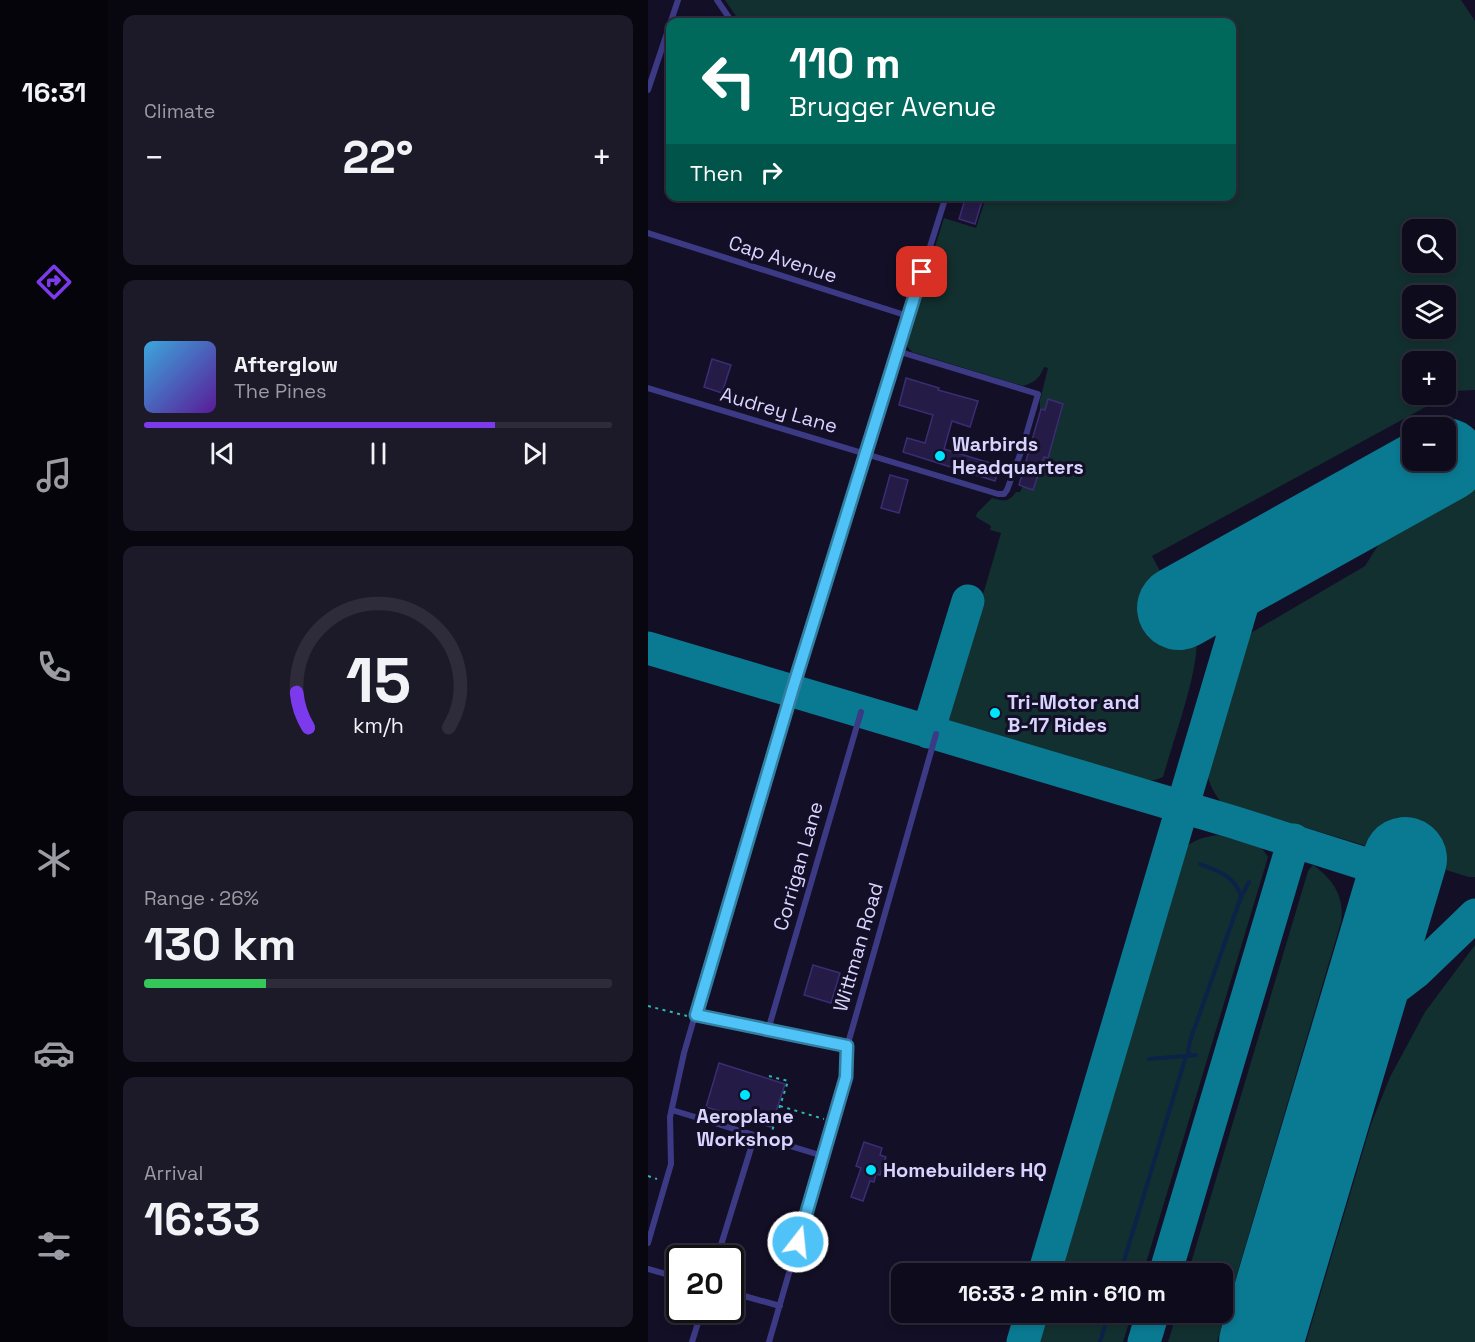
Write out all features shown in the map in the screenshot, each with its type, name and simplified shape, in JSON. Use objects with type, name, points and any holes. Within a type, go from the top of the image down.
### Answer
[{"type":"lane","points":[[672,18],[678,0]]},
{"type":"lane","points":[[717,0],[729,18]]},
{"type":"lane","points":[[648,90],[666,35]]},
{"type":"lane","points":[[648,66],[652,76]]},
{"type":"lane","points":[[648,1243],[671,1164],[670,1125],[684,1053],[865,453],[944,201]]},
{"type":"lane","name":"Cap Avenue","points":[[648,233],[908,316]]},
{"type":"lane","name":"Audrey Lane","points":[[648,388],[998,494],[1006,492],[1022,449],[1038,394],[897,351]]},
{"type":"lane","name":"Corrigan Lane","points":[[768,1030],[861,712]]},
{"type":"lane","name":"Wittman Road","points":[[769,1342],[846,1077],[847,1046],[936,734]]},
{"type":"lane","points":[[696,1015],[847,1046]]},
{"type":"lane","points":[[672,1110],[823,1156]]},
{"type":"lane","points":[[721,1245],[755,1135]]},
{"type":"lane","points":[[648,1269],[666,1274]]},
{"type":"lane","points":[[744,1296],[780,1306]]},
{"type":"lane","points":[[692,1342],[698,1323]]},
{"type":"path","points":[[648,1006],[687,1016],[696,1015]]},
{"type":"path","points":[[769,1076],[788,1082],[770,1140]]},
{"type":"path","points":[[780,1106],[833,1122]]},
{"type":"green space","points":[[725,0],[1461,0],[1475,21],[1475,390],[1456,391],[1456,351],[1402,351],[1402,405],[1429,405],[1407,417],[1402,417],[1402,420],[1152,556],[1196,639],[1190,686],[1163,777],[1144,780],[1106,772],[945,725],[1001,533],[990,530],[991,526],[976,517],[977,513],[992,498],[1006,500],[1016,492],[1020,492],[1023,486],[1033,489],[1044,457],[1048,457],[1061,414],[1052,412],[1055,401],[1048,399],[1045,410],[1040,408],[1048,368],[1044,367],[1036,379],[1023,386],[912,352],[905,344],[944,218],[976,228],[985,201],[1236,201],[1236,18],[737,18]]},
{"type":"green space","points":[[1475,477],[1475,877],[1221,802],[1210,785],[1206,765],[1243,642],[1249,634],[1365,566],[1391,525]]},
{"type":"green space","points":[[1218,835],[1261,847],[1268,857],[1146,1263],[1057,1263],[1176,861],[1187,846],[1204,838]]},
{"type":"green space","points":[[1313,865],[1336,889],[1341,905],[1341,922],[1233,1288],[1233,1263],[1191,1263],[1308,871]]},
{"type":"green space","points":[[1475,945],[1475,1342],[1306,1342],[1371,1124],[1390,1077],[1425,1012]]},
{"type":"green space","points":[[1039,1323],[1129,1323],[1123,1342],[1034,1342]]},
{"type":"green space","points":[[1174,1323],[1223,1323],[1217,1342],[1168,1342]]},
{"type":"building","points":[[964,201],[982,201],[975,224],[959,219]]},
{"type":"building","points":[[712,359],[731,365],[722,393],[704,387]]},
{"type":"building","points":[[906,378],[978,401],[970,427],[952,421],[944,449],[1000,466],[995,481],[903,452],[907,438],[925,443],[933,415],[899,405]]},
{"type":"building","points":[[1048,399],[1063,404],[1048,458],[1044,457],[1033,490],[1019,485],[1041,409],[1045,410]]},
{"type":"building","points":[[890,475],[908,480],[899,513],[881,508]]},
{"type":"building","points":[[813,965],[840,973],[831,1003],[804,995]]},
{"type":"building","name":"Aeroplane Workshop","points":[[719,1063],[785,1084],[771,1127],[706,1107]]},
{"type":"building","name":"Homebuilders HQ","points":[[864,1142],[882,1148],[880,1155],[886,1157],[880,1175],[876,1174],[874,1182],[870,1181],[863,1201],[851,1197],[861,1168],[856,1166]]},
{"type":"waterway","points":[[1190,1056],[1188,1050],[1191,1038],[1241,897],[1231,879],[1200,864]]},
{"type":"waterway","points":[[1241,897],[1249,882]]},
{"type":"waterway","points":[[1149,1059],[1196,1055]]},
{"type":"waterway","points":[[1123,1263],[1186,1056]]},
{"type":"waterway","points":[[1100,1342],[1106,1323]]},
{"type":"taxiway","points":[[1047,1263],[1242,606],[1254,573],[1276,554]]},
{"type":"taxiway","points":[[928,732],[968,601]]},
{"type":"taxiway","points":[[648,648],[1233,822],[1400,875]]},
{"type":"taxiway","points":[[1168,1263],[1294,840]]},
{"type":"taxiway","points":[[1357,1017],[1416,972],[1475,915]]},
{"type":"taxiway","points":[[1023,1342],[1029,1323]]},
{"type":"taxiway","points":[[1144,1342],[1150,1323]]},
{"type":"runway","points":[[1179,608],[1425,471]]},
{"type":"runway","points":[[1261,1342],[1405,859]]},
{"type":"place","name":"Warbirds Headquarters","points":[[940,456]]},
{"type":"place","name":"Tri-Motor and B-17 Rides","points":[[995,713]]},
{"type":"place","name":"Aeroplane Workshop","points":[[745,1095]]},
{"type":"place","name":"Homebuilders HQ","points":[[871,1170]]},
{"type":"route","points":[[798,1242],[846,1077],[847,1046],[696,1015],[792,691],[922,272]]}]
